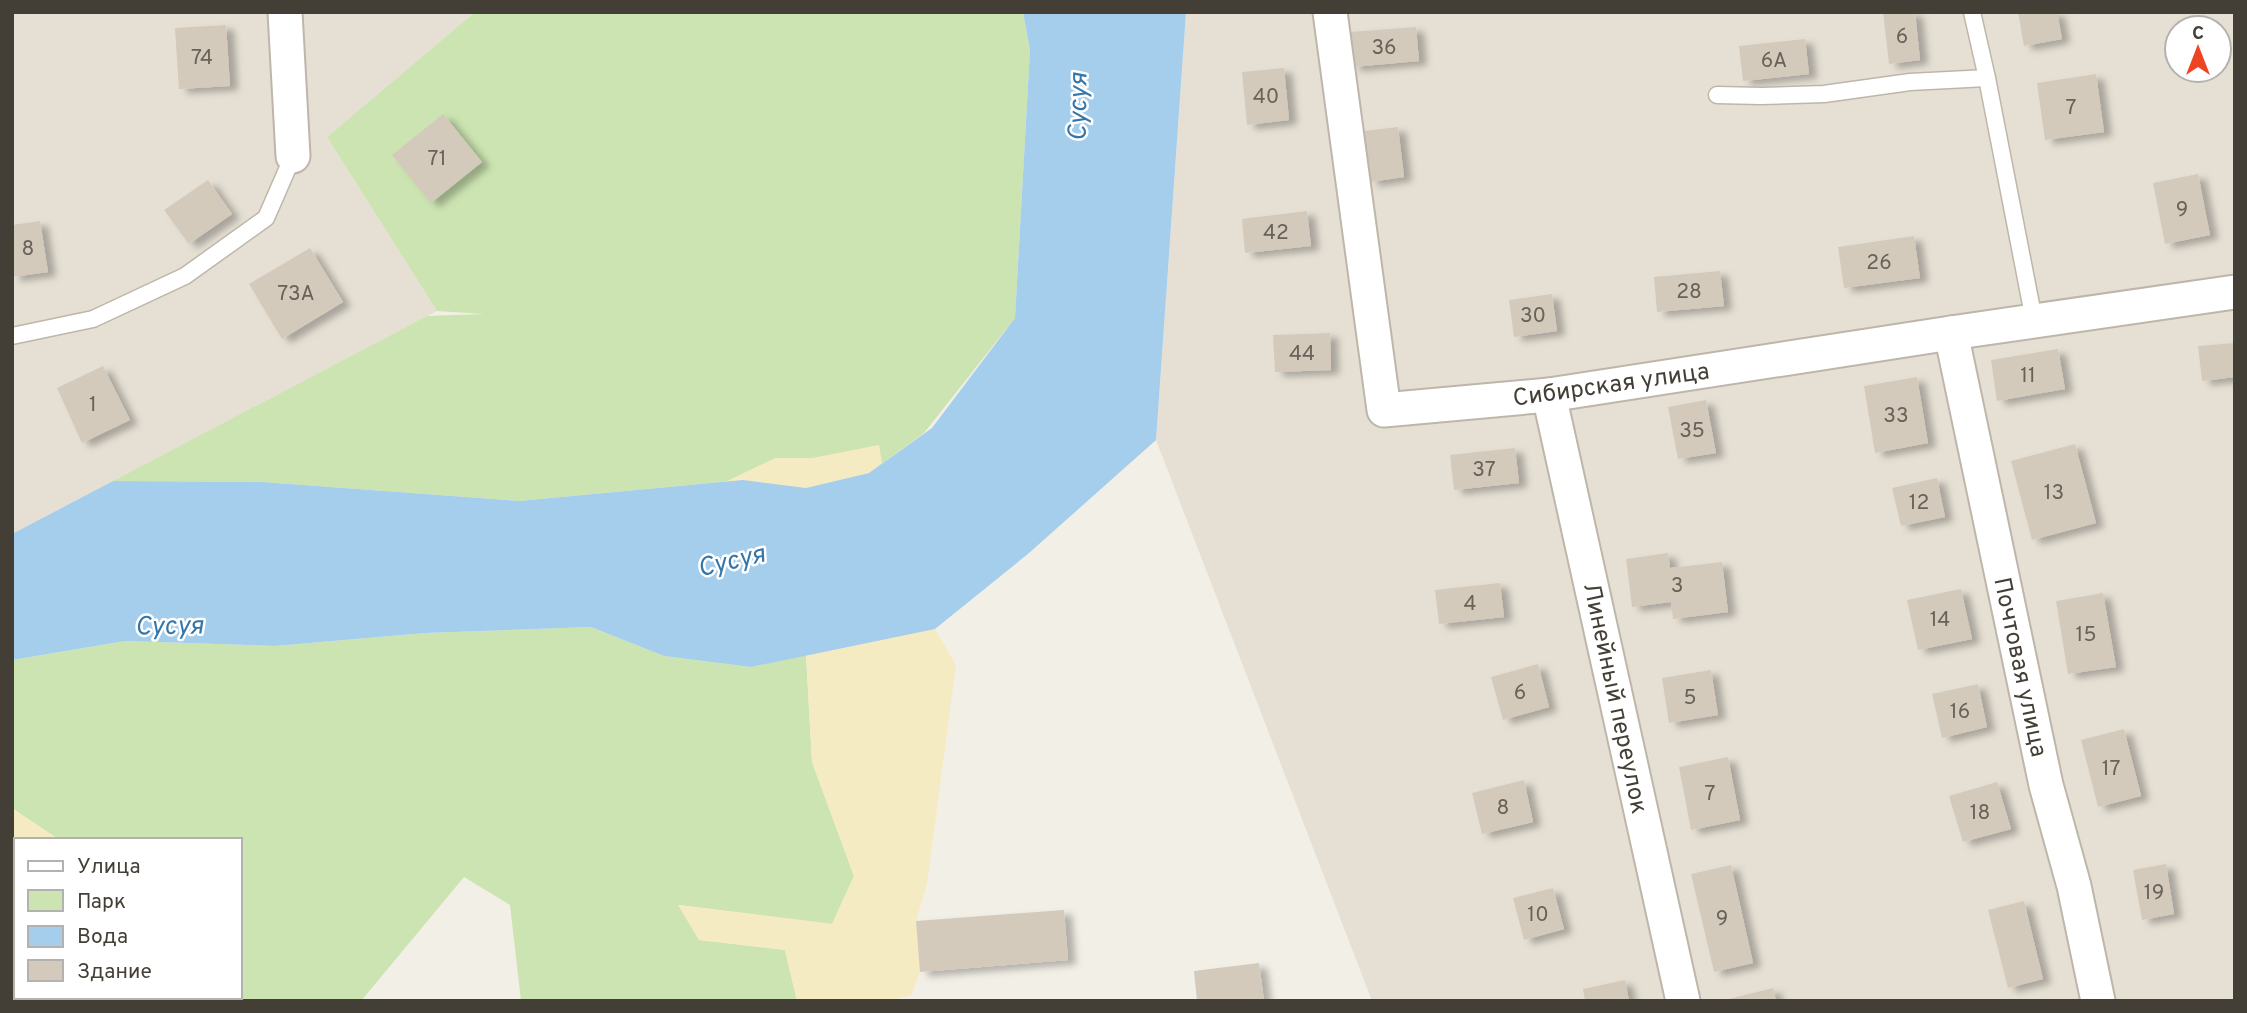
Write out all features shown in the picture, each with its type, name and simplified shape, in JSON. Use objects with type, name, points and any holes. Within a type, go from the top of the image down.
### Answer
[{"type":"street","points":[[285,12],[293,156]]},
{"type":"street","name":"Сибирская улица","points":[[1330,12],[1384,410],[1549,395],[1951,332],[2235,292]]},
{"type":"street","name":"Почтовая улица","points":[[1951,332],[2046,785],[2074,886],[2098,1001]]},
{"type":"street","name":"Линейный переулок","points":[[1549,395],[1683,1001]]},
{"type":"lane","points":[[1972,12],[2034,320]]},
{"type":"lane","points":[[1717,95],[1824,94],[1910,82],[1987,78]]},
{"type":"lane","points":[[12,336],[93,319],[185,276],[266,218],[293,156]]},
{"type":"shaded area","points":[[12,12],[475,12],[327,137],[437,311],[12,534]]},
{"type":"shaded area","points":[[1186,12],[2235,12],[2235,1001],[1372,1001],[1156,440]]},
{"type":"green space","points":[[475,12],[1023,12],[1030,50],[1015,318],[924,433],[869,473],[743,480],[519,501],[262,482],[113,481],[427,316],[484,314],[437,311],[327,137]]},
{"type":"green space","points":[[591,627],[664,656],[751,667],[806,655],[812,762],[854,876],[832,924],[679,905],[699,940],[785,950],[797,1001],[521,1001],[510,905],[464,877],[361,1001],[12,1001],[14,880],[14,999],[242,999],[242,838],[56,838],[12,808],[12,660],[125,641],[275,646],[425,633]]},
{"type":"sand","points":[[879,445],[882,463],[869,473],[806,488],[725,482],[775,458],[812,458]]},
{"type":"sand","points":[[935,629],[956,665],[927,884],[916,921],[920,972],[911,995],[889,1001],[797,1001],[785,950],[699,940],[678,905],[832,924],[854,876],[812,762],[806,655]]},
{"type":"sand","points":[[12,808],[57,838],[14,838],[12,881]]},
{"type":"water","name":"Сусуя","points":[[1023,12],[1186,12],[1156,440],[1029,553],[935,629],[751,667],[664,656],[591,627],[425,633],[275,646],[125,641],[12,660],[12,534],[113,481],[262,482],[519,501],[743,480],[806,488],[869,473],[932,428],[1015,318],[1030,50]]},
{"type":"building","points":[[1883,12],[1915,12],[1920,60],[1889,64]]},
{"type":"building","points":[[2018,12],[2057,12],[2062,39],[2024,46]]},
{"type":"building","points":[[226,25],[230,86],[179,89],[175,28]]},
{"type":"building","points":[[1416,27],[1419,61],[1352,67],[1350,32]]},
{"type":"building","points":[[1805,39],[1809,74],[1743,81],[1739,46]]},
{"type":"building","points":[[1284,68],[1289,120],[1247,125],[1242,72]]},
{"type":"building","points":[[2096,74],[2104,132],[2045,140],[2037,83]]},
{"type":"building","points":[[443,114],[482,162],[431,203],[392,155]]},
{"type":"building","points":[[1398,127],[1404,177],[1370,182],[1364,131]]},
{"type":"building","points":[[2198,174],[2210,235],[2165,244],[2153,183]]},
{"type":"building","points":[[208,180],[232,214],[189,244],[164,210]]},
{"type":"building","points":[[1307,211],[1311,246],[1245,253],[1242,219]]},
{"type":"building","points":[[40,221],[48,272],[12,277],[12,225]]},
{"type":"building","points":[[1914,236],[1920,278],[1844,288],[1838,247]]},
{"type":"building","points":[[310,248],[343,302],[282,339],[249,284]]},
{"type":"building","points":[[1720,271],[1724,306],[1657,312],[1654,277]]},
{"type":"building","points":[[1552,294],[1557,331],[1514,337],[1509,300]]},
{"type":"building","points":[[1330,333],[1331,370],[1275,372],[1273,335]]},
{"type":"building","points":[[2235,343],[2235,377],[2202,381],[2198,346]]},
{"type":"building","points":[[2058,349],[2065,389],[1997,401],[1991,360]]},
{"type":"building","points":[[103,366],[130,420],[82,443],[57,388]]},
{"type":"building","points":[[1917,377],[1928,443],[1875,453],[1864,386]]},
{"type":"building","points":[[1706,400],[1716,453],[1678,459],[1668,407]]},
{"type":"building","points":[[2075,444],[2096,523],[2032,540],[2011,461]]},
{"type":"building","points":[[1515,448],[1519,483],[1454,490],[1450,455]]},
{"type":"building","points":[[1937,478],[1945,517],[1901,526],[1892,488]]},
{"type":"building","points":[[1668,553],[1670,568],[1722,562],[1728,612],[1673,619],[1671,602],[1632,607],[1626,559]]},
{"type":"building","points":[[1500,583],[1504,617],[1439,624],[1435,590]]},
{"type":"building","points":[[1961,589],[1972,639],[1918,650],[1907,600]]},
{"type":"building","points":[[2103,593],[2116,667],[2068,674],[2056,601]]},
{"type":"building","points":[[1538,664],[1549,707],[1503,720],[1491,677]]},
{"type":"building","points":[[1711,670],[1718,715],[1669,723],[1662,678]]},
{"type":"building","points":[[1978,684],[1987,727],[1942,738],[1932,694]]},
{"type":"building","points":[[2124,729],[2141,796],[2098,807],[2081,740]]},
{"type":"building","points":[[1728,757],[1740,820],[1691,830],[1679,767]]},
{"type":"building","points":[[1524,780],[1533,822],[1482,834],[1472,793]]},
{"type":"building","points":[[1997,782],[2011,829],[1963,842],[1949,796]]},
{"type":"building","points":[[2166,864],[2174,914],[2142,920],[2133,870]]},
{"type":"building","points":[[1731,865],[1753,963],[1714,972],[1691,874]]},
{"type":"building","points":[[1553,888],[1564,929],[1524,940],[1513,898]]},
{"type":"building","points":[[2024,901],[2043,979],[2008,988],[1988,910]]},
{"type":"building","points":[[1064,910],[1068,960],[920,972],[916,921]]},
{"type":"building","points":[[1259,963],[1264,1001],[1197,1001],[1194,971]]},
{"type":"building","points":[[1625,980],[1629,1001],[1585,1001],[1583,989]]},
{"type":"building","points":[[1773,988],[1776,1001],[1725,1001],[1725,1000]]}]
